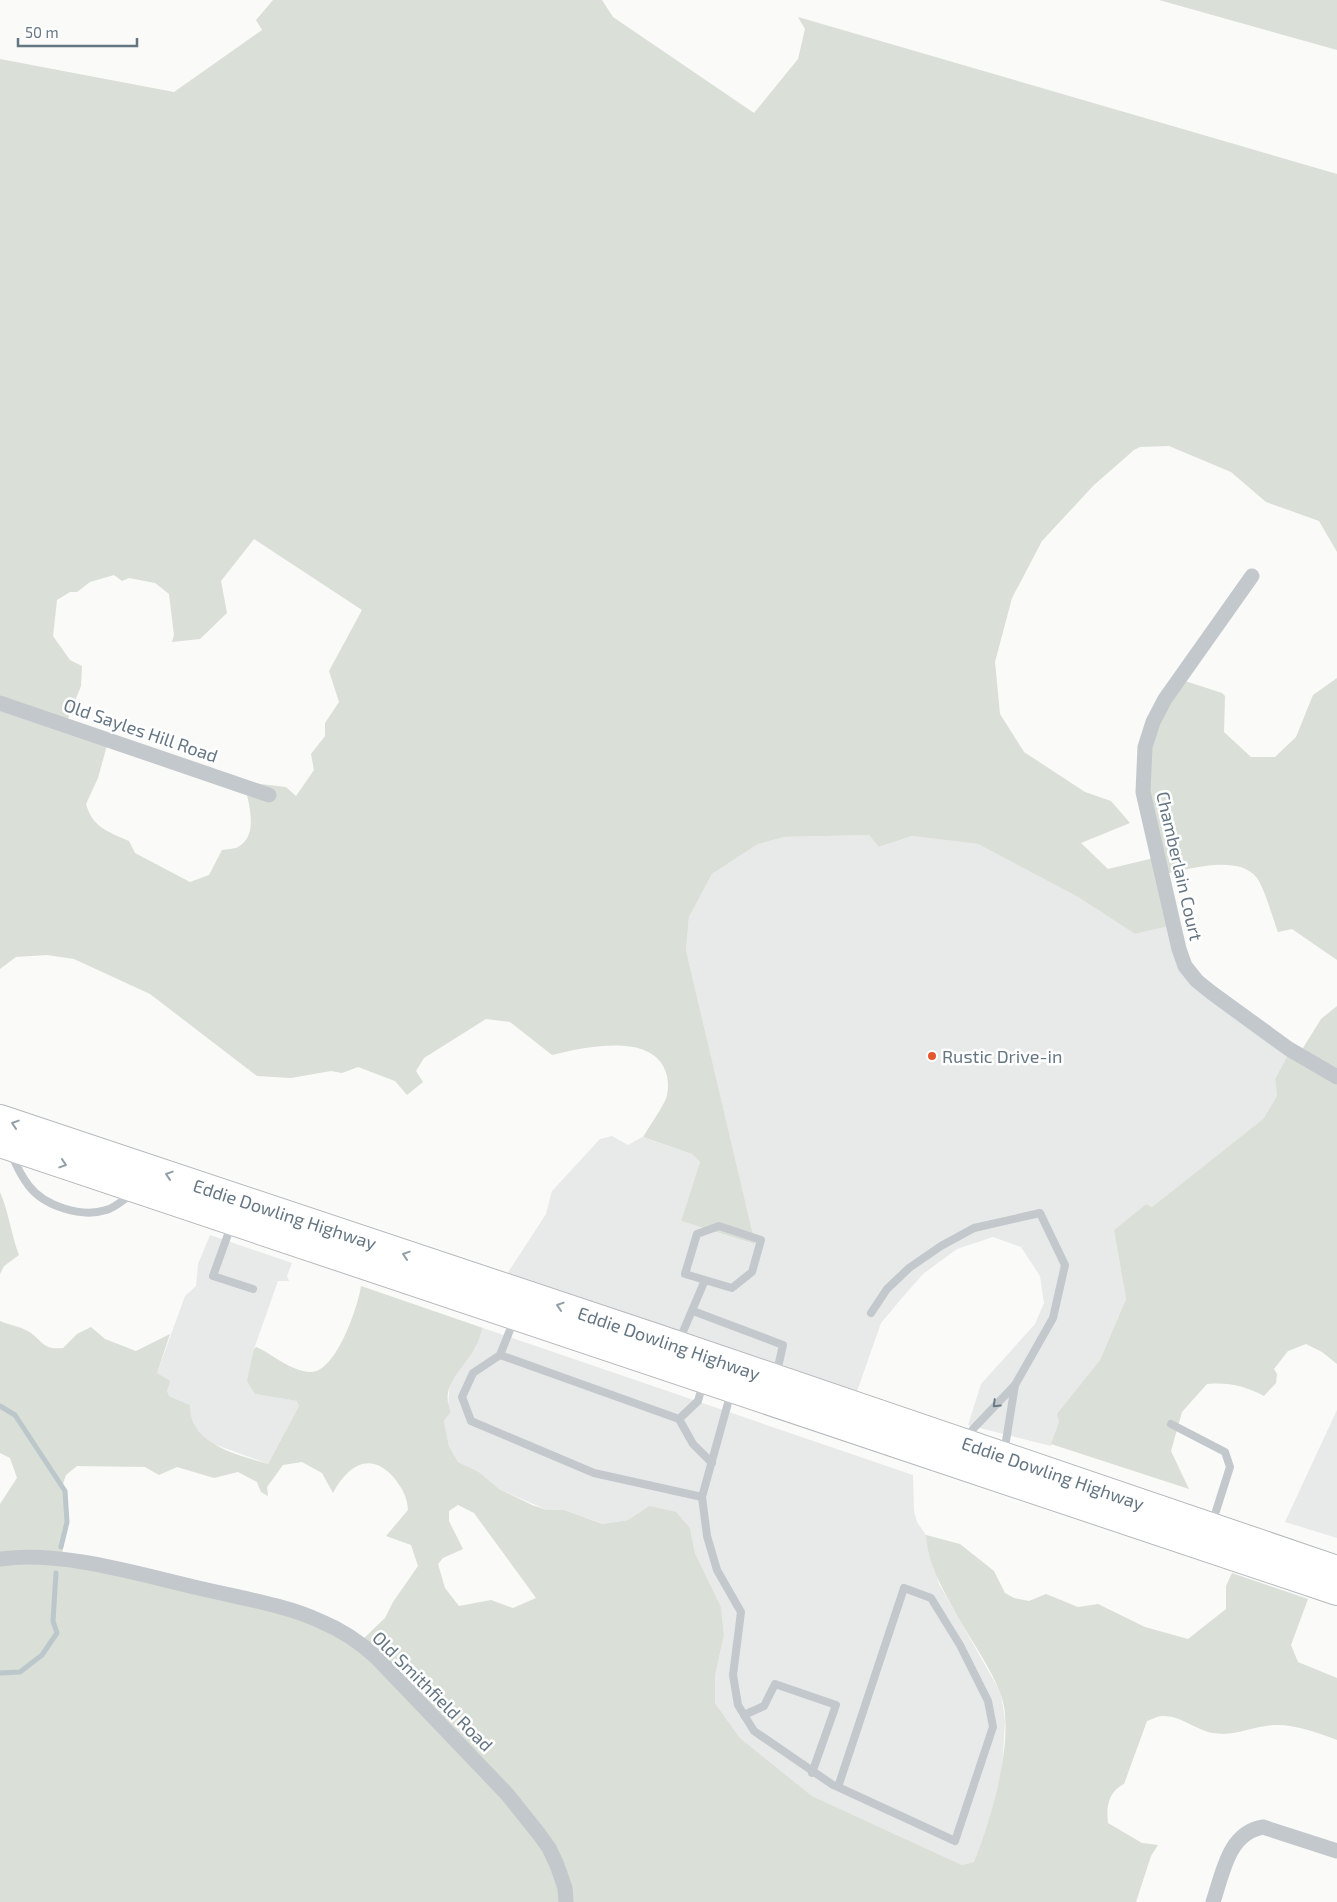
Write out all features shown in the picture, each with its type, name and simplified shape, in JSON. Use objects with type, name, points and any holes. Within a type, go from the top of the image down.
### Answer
[{"type":"highway","name":"Eddie Dowling Highway","points":[[0,1119],[667,1341],[1337,1570]]},
{"type":"highway","name":"Eddie Dowling Highway","points":[[5,1144],[1337,1591]]},
{"type":"highway","points":[[187,1205],[280,1250],[372,1285],[1337,1607]]},
{"type":"highway","points":[[667,1341],[778,1367],[973,1429],[1337,1552]]},
{"type":"street","name":"Chamberlain Court","points":[[1252,576],[1165,699],[1153,722],[1145,747],[1143,792],[1179,949],[1185,966],[1197,980],[1289,1049],[1337,1077]]},
{"type":"street","name":"Old Sayles Hill Road","points":[[0,703],[269,795]]},
{"type":"street","name":"Old Smithfield Road","points":[[0,1558],[35,1557],[76,1561],[105,1567],[269,1605],[320,1620],[354,1638],[377,1658],[507,1794],[549,1848],[564,1888],[566,1902]]},
{"type":"street","points":[[1213,1902],[1227,1861],[1238,1839],[1251,1829],[1263,1827],[1337,1851]]},
{"type":"lane","points":[[5,1144],[29,1186],[48,1200],[78,1213],[89,1214],[108,1210],[140,1189]]},
{"type":"lane","points":[[871,1313],[886,1289],[909,1268],[941,1246],[974,1228],[1040,1213],[1065,1265],[1053,1318],[1015,1385],[973,1429]]},
{"type":"lane","points":[[230,1226],[213,1276],[253,1289]]},
{"type":"lane","points":[[720,1226],[760,1240],[752,1272],[732,1288],[705,1280],[686,1274],[697,1234],[720,1226]]},
{"type":"lane","points":[[667,1341],[693,1311],[705,1280]]},
{"type":"lane","points":[[693,1311],[783,1345],[778,1367]]},
{"type":"lane","points":[[510,1330],[500,1355],[474,1373],[462,1397],[471,1420],[594,1472],[702,1497]]},
{"type":"lane","points":[[500,1355],[679,1419],[693,1444],[712,1463]]},
{"type":"lane","points":[[1006,1441],[1015,1385]]},
{"type":"lane","points":[[679,1419],[698,1401],[700,1394]]},
{"type":"lane","points":[[728,1404],[702,1497],[707,1536],[717,1570],[741,1612],[733,1674],[738,1705],[754,1731],[812,1773],[838,1787],[955,1841],[993,1727],[988,1701],[960,1645],[931,1598],[904,1588],[838,1787]]},
{"type":"lane","points":[[1171,1424],[1225,1452],[1230,1467],[1216,1511]]},
{"type":"lane","points":[[744,1715],[764,1706],[775,1684],[836,1705],[812,1773]]},
{"type":"shaded area","points":[[273,0],[602,0],[613,17],[754,113],[798,59],[805,29],[798,17],[1337,174],[1337,552],[1319,521],[1266,502],[1231,472],[1169,446],[1140,447],[1134,450],[1094,485],[1042,541],[1012,598],[995,662],[1000,714],[1024,752],[1085,792],[1111,801],[1130,823],[1081,843],[1108,869],[1158,857],[1145,757],[1179,679],[1222,693],[1225,696],[1224,732],[1251,757],[1275,757],[1296,737],[1313,695],[1337,678],[1337,960],[1292,929],[1278,932],[1260,882],[1249,871],[1238,867],[1213,865],[1165,874],[1174,925],[1135,934],[1078,897],[978,844],[912,836],[879,847],[869,835],[784,837],[758,844],[712,874],[689,917],[686,950],[754,1244],[681,1221],[700,1162],[692,1154],[643,1137],[665,1101],[668,1086],[665,1070],[657,1058],[645,1051],[631,1047],[614,1046],[580,1049],[552,1055],[510,1022],[486,1019],[424,1058],[416,1071],[423,1082],[407,1095],[395,1081],[358,1067],[342,1073],[331,1071],[291,1078],[257,1076],[150,994],[74,959],[47,955],[16,957],[0,969],[0,59],[174,92],[262,30],[256,20]],"holes":[[[254,539],[362,610],[329,671],[339,702],[325,723],[325,736],[311,754],[314,770],[296,796],[286,787],[244,782],[251,817],[249,834],[245,842],[238,847],[222,850],[209,875],[190,882],[135,853],[129,841],[97,824],[86,804],[98,778],[109,738],[67,721],[81,686],[82,666],[70,660],[53,636],[57,600],[70,592],[77,592],[90,582],[114,575],[122,581],[129,578],[155,583],[169,594],[174,635],[172,642],[200,639],[227,613],[221,581]]]},
{"type":"shaded area","points":[[1159,0],[1337,0],[1337,50]]},
{"type":"shaded area","points":[[869,835],[880,847],[912,836],[978,844],[1078,897],[1135,934],[1174,925],[1182,949],[1202,984],[1292,1047],[1275,1079],[1277,1096],[1263,1119],[1152,1207],[1146,1204],[1114,1230],[1126,1299],[1100,1360],[1058,1414],[1059,1422],[1051,1446],[968,1425],[981,1384],[1035,1324],[1044,1303],[1040,1276],[1021,1247],[993,1237],[957,1249],[923,1274],[902,1298],[881,1323],[855,1397],[507,1274],[546,1214],[552,1191],[600,1139],[612,1136],[628,1145],[642,1137],[692,1154],[700,1162],[681,1221],[753,1244],[755,1243],[686,950],[689,917],[712,874],[758,844],[784,837]]},
{"type":"shaded area","points":[[1337,1006],[1337,1364],[1322,1352],[1306,1344],[1288,1351],[1274,1369],[1277,1374],[1276,1383],[1264,1396],[1237,1386],[1207,1384],[1182,1412],[1171,1451],[1189,1489],[1051,1444],[1059,1422],[1057,1414],[1100,1360],[1126,1299],[1114,1230],[1146,1204],[1152,1207],[1263,1119],[1277,1096],[1275,1079],[1292,1047],[1303,1048],[1321,1019]]},
{"type":"shaded area","points":[[0,1192],[19,1255],[4,1266],[0,1274]]},
{"type":"shaded area","points":[[210,1235],[292,1263],[287,1276],[289,1281],[278,1281],[254,1349],[255,1394],[298,1401],[299,1406],[268,1464],[211,1443],[199,1434],[189,1416],[190,1405],[169,1396],[157,1373],[185,1296],[196,1286],[198,1264]]},
{"type":"shaded area","points":[[361,1286],[483,1328],[475,1348],[454,1379],[448,1395],[451,1412],[444,1421],[449,1446],[458,1462],[479,1472],[499,1489],[532,1505],[547,1510],[564,1510],[603,1524],[628,1520],[649,1506],[676,1512],[690,1528],[695,1553],[721,1607],[724,1635],[715,1676],[715,1703],[740,1738],[812,1796],[962,1865],[974,1862],[988,1824],[1004,1753],[1006,1731],[1004,1710],[1000,1692],[991,1673],[938,1579],[930,1558],[926,1535],[960,1544],[994,1571],[1005,1593],[1014,1598],[1029,1601],[1046,1594],[1078,1607],[1098,1604],[1145,1627],[1188,1639],[1226,1609],[1226,1586],[1232,1573],[1308,1599],[1291,1645],[1298,1662],[1337,1678],[1337,1740],[1302,1728],[1284,1725],[1266,1726],[1221,1734],[1207,1731],[1169,1716],[1160,1716],[1147,1721],[1124,1784],[1114,1791],[1109,1800],[1107,1811],[1108,1823],[1142,1843],[1158,1845],[1151,1856],[1136,1902],[0,1902],[0,1504],[17,1478],[10,1458],[0,1453],[0,1321],[28,1331],[45,1345],[52,1348],[63,1348],[77,1334],[91,1327],[105,1339],[136,1351],[170,1334],[157,1373],[170,1381],[167,1391],[169,1396],[190,1405],[192,1418],[197,1429],[217,1446],[268,1464],[299,1406],[297,1401],[255,1394],[247,1381],[254,1349],[256,1347],[263,1350],[296,1369],[311,1372],[320,1369],[329,1362],[344,1337]],"holes":[[[302,1462],[322,1473],[333,1493],[339,1483],[353,1469],[369,1463],[377,1465],[386,1470],[395,1479],[406,1497],[408,1510],[386,1536],[411,1545],[418,1566],[393,1602],[385,1618],[361,1641],[289,1608],[62,1557],[67,1515],[62,1487],[66,1475],[77,1466],[145,1467],[159,1475],[177,1467],[214,1478],[238,1472],[257,1482],[261,1492],[268,1496],[267,1487],[283,1465]],[[458,1505],[474,1513],[536,1598],[513,1608],[491,1600],[459,1606],[445,1588],[438,1564],[443,1558],[463,1549],[449,1521],[449,1511]]]},
{"type":"shaded area","points":[[483,1328],[913,1475],[914,1511],[917,1522],[926,1535],[939,1584],[1001,1693],[1005,1721],[1002,1770],[988,1829],[974,1862],[962,1865],[812,1796],[740,1738],[715,1703],[715,1676],[724,1635],[721,1607],[695,1553],[690,1528],[649,1506],[628,1520],[604,1524],[564,1510],[547,1510],[499,1489],[479,1472],[458,1462],[449,1446],[444,1421],[451,1412],[448,1406],[450,1382],[475,1349]]},
{"type":"shaded area","points":[[1337,1410],[1337,1538],[1285,1522]]},
{"type":"waterway","points":[[0,1406],[15,1415],[65,1491],[67,1522],[61,1547]]},
{"type":"waterway","points":[[0,1673],[20,1672],[42,1655],[57,1633],[53,1621],[56,1573]]},
{"type":"place","name":"Rustic Drive-in","points":[[932,1056]]}]
